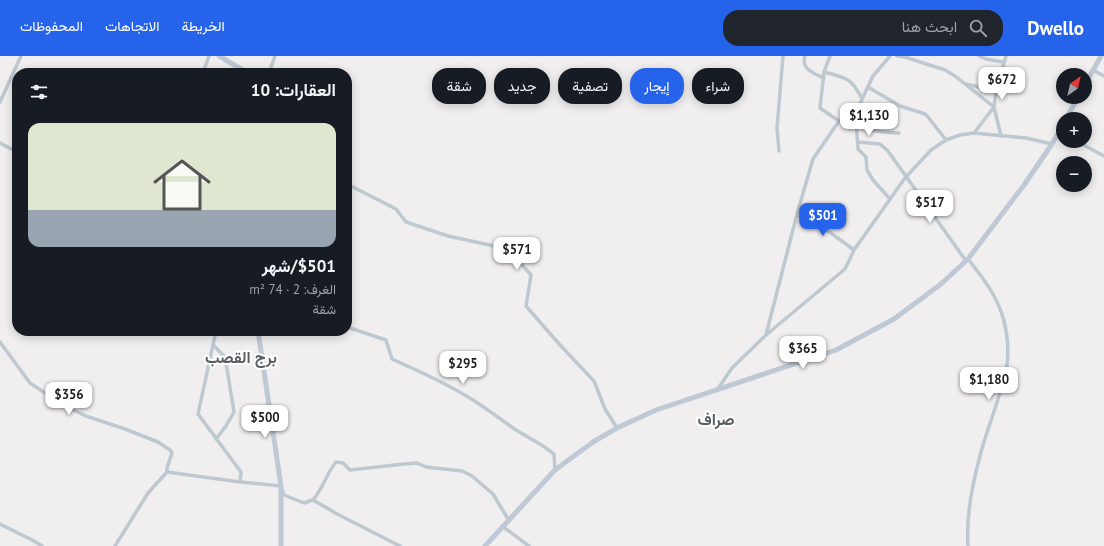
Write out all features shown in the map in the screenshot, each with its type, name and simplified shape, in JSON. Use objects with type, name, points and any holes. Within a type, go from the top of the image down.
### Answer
[{"type":"main road","points":[[219,56],[239,68]]},
{"type":"main road","points":[[1093,70],[1101,56]]},
{"type":"main road","points":[[485,546],[508,519],[555,470],[593,442],[617,428],[656,410],[836,350],[894,319],[941,284],[967,260],[1024,185],[1056,139]]},
{"type":"main road","points":[[259,336],[281,486],[281,546]]},
{"type":"street","points":[[16,68],[21,56]]},
{"type":"street","points":[[205,68],[209,56]]},
{"type":"street","points":[[271,68],[275,56]]},
{"type":"street","points":[[779,151],[777,128],[784,56]]},
{"type":"street","points":[[805,56],[803,61],[804,66],[808,70],[824,78]]},
{"type":"street","points":[[830,56],[824,72],[820,108],[839,121]]},
{"type":"street","points":[[766,334],[813,159],[839,121],[852,115],[857,110],[877,70],[890,56]]},
{"type":"street","points":[[897,56],[905,57],[945,70],[955,76],[994,107]]},
{"type":"street","points":[[979,56],[986,59],[1003,62]]},
{"type":"street","points":[[1001,136],[994,107],[996,91],[1003,62],[1006,56]]},
{"type":"street","points":[[1093,70],[1104,76]]},
{"type":"street","points":[[824,72],[846,78],[851,81],[862,99]]},
{"type":"street","points":[[0,102],[12,76]]},
{"type":"street","points":[[965,84],[996,91]]},
{"type":"street","points":[[868,87],[900,106],[928,116],[946,140]]},
{"type":"street","points":[[974,133],[994,107]]},
{"type":"street","points":[[852,115],[869,130],[899,133]]},
{"type":"street","points":[[856,120],[858,149],[866,157],[867,170],[873,180],[890,199]]},
{"type":"street","points":[[717,390],[732,368],[766,334],[845,269],[854,250],[890,199],[906,178],[931,150],[946,140],[960,135],[974,133],[1026,138],[1052,144]]},
{"type":"street","points":[[858,142],[880,144],[888,151],[906,178],[967,260],[986,281],[995,297],[1004,320],[1008,357],[1006,374],[980,456],[970,498],[967,531],[968,546]]},
{"type":"street","points":[[0,143],[12,149]]},
{"type":"street","points":[[1089,148],[1104,156]]},
{"type":"street","points":[[352,187],[396,209],[406,222],[448,236],[508,248],[531,275],[526,306],[594,381],[605,409],[617,428]]},
{"type":"street","points":[[798,214],[820,225],[854,250]]},
{"type":"street","points":[[352,329],[386,340],[392,359],[436,379],[467,396],[515,429],[543,445],[554,454],[555,470]]},
{"type":"street","points":[[215,336],[198,414],[241,472],[240,482]]},
{"type":"street","points":[[0,342],[30,383],[67,407],[86,416],[158,442],[172,453],[167,472],[148,493],[115,546]]},
{"type":"street","points":[[213,345],[225,357],[234,412],[216,439]]},
{"type":"street","points":[[67,407],[69,396]]},
{"type":"street","points":[[167,472],[281,486],[284,495],[304,503],[313,500],[319,493],[329,470],[336,462],[343,463],[350,470],[417,463],[426,467],[462,472],[472,476],[493,494],[508,519]]},
{"type":"street","points":[[313,500],[400,546]]},
{"type":"street","points":[[0,524],[42,546]]},
{"type":"street","points":[[502,526],[529,546]]},
{"type":"district","name":"برج القصب","points":[[241,357]]},
{"type":"district","name":"صراف","points":[[716,419]]}]
